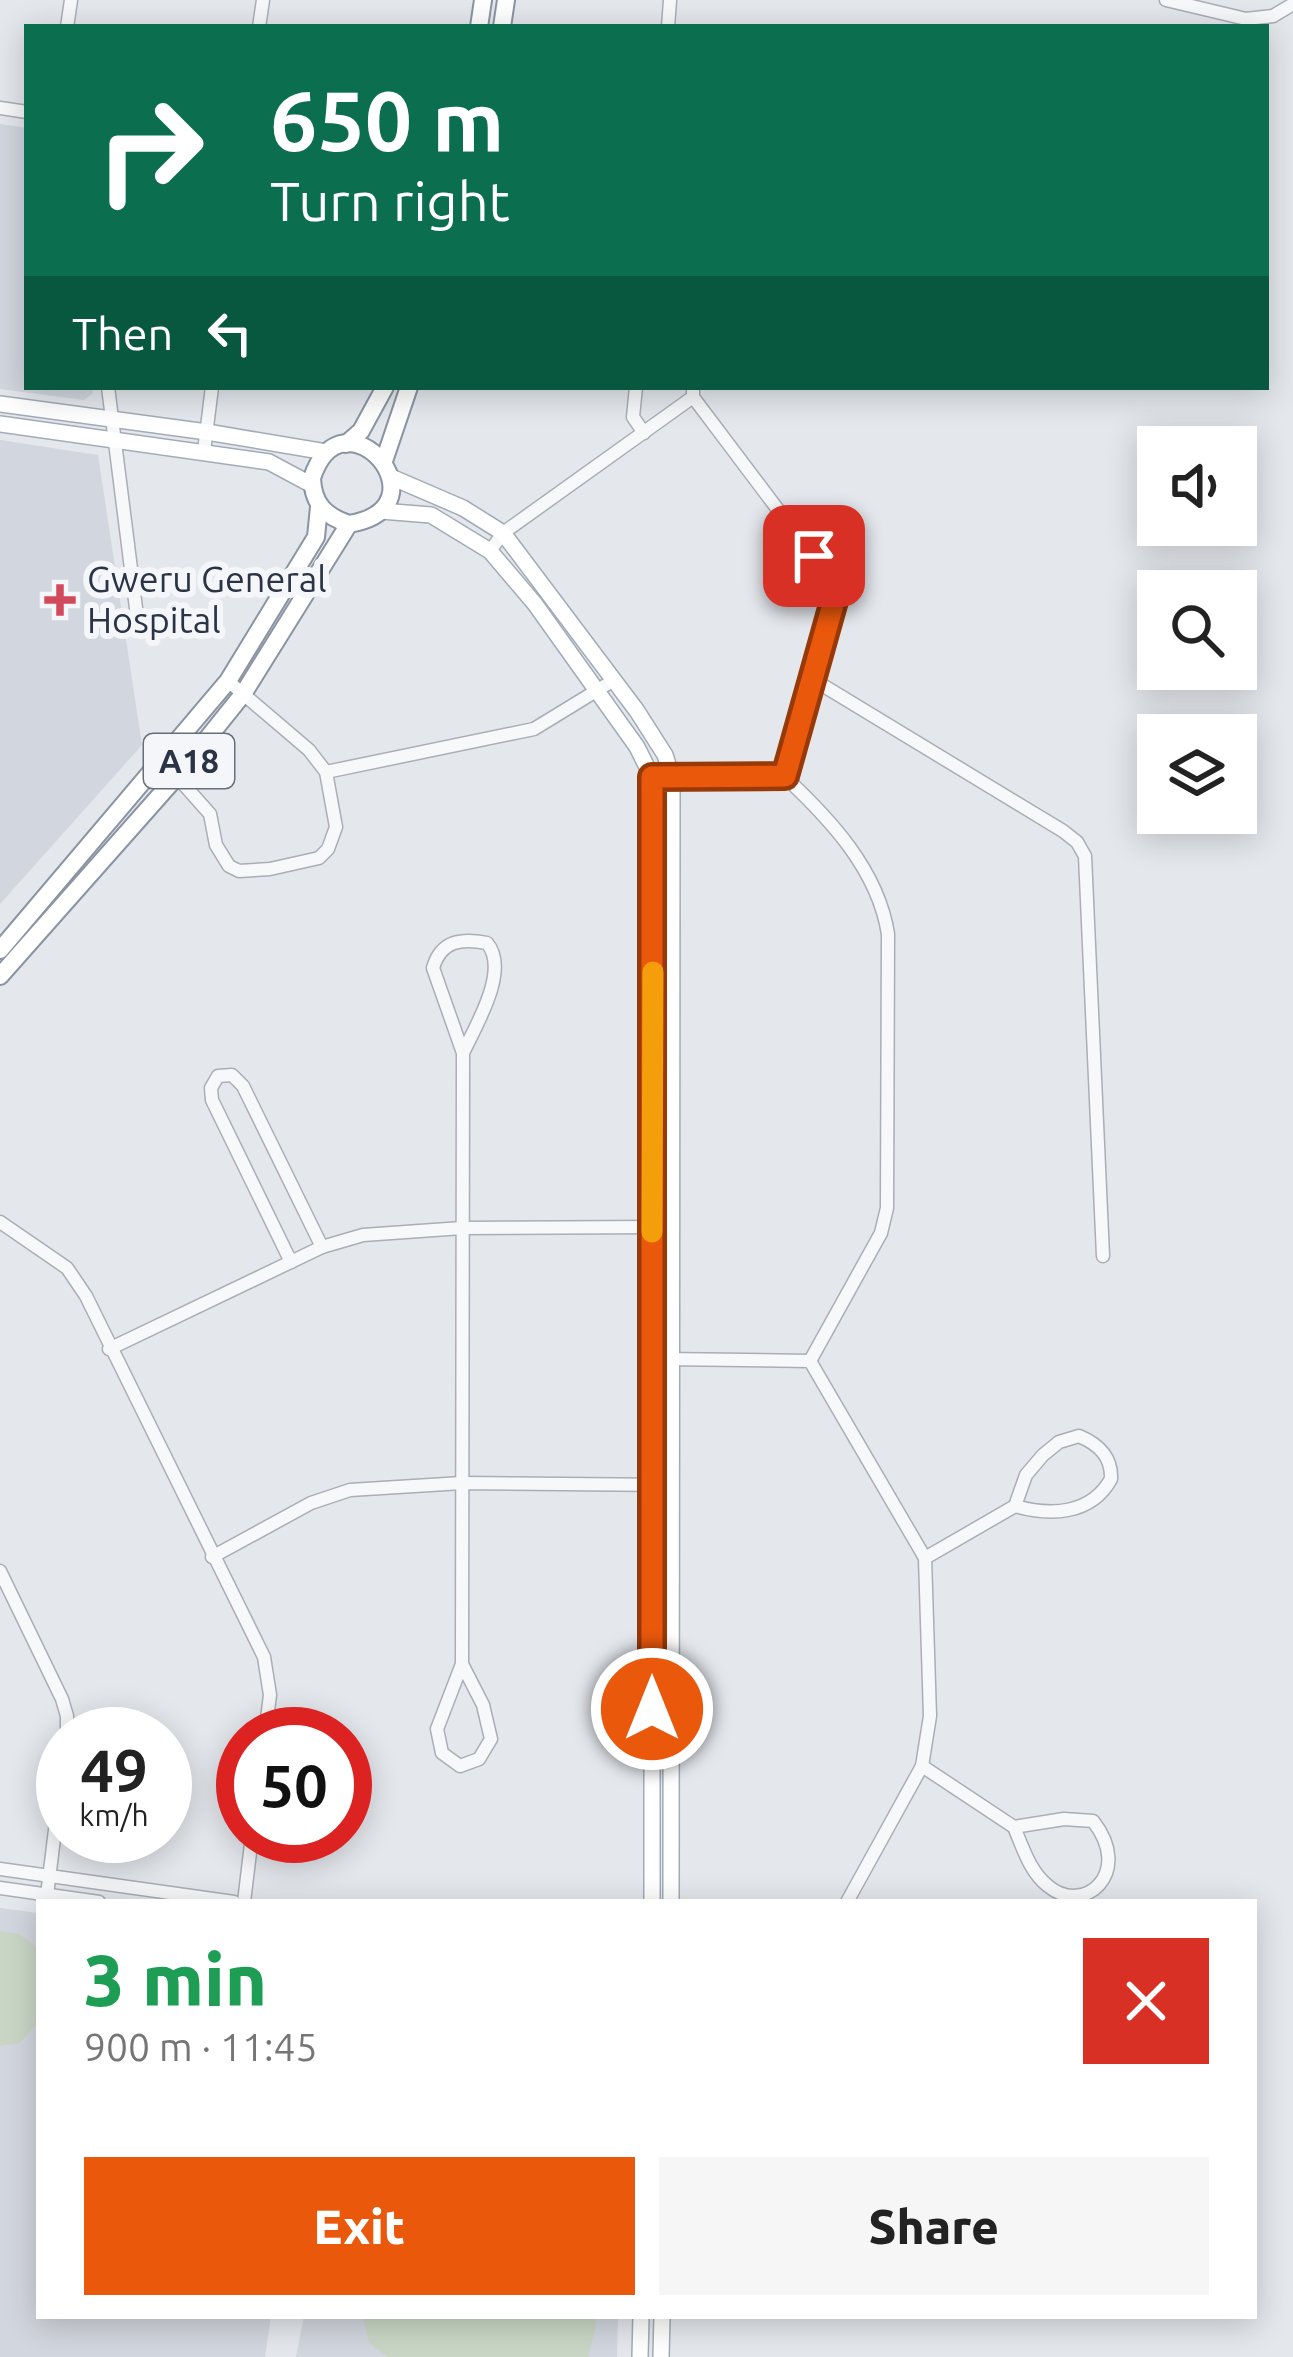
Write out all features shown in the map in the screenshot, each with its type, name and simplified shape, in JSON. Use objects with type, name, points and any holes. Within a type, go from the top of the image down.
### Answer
[{"type":"highway","points":[[383,390],[361,431],[326,452],[317,464],[312,485],[319,506],[332,519],[349,524],[367,521],[381,511],[390,495],[388,469],[408,390]]},
{"type":"highway","points":[[346,444],[361,445],[388,469]]},
{"type":"highway","name":"A18","points":[[0,976],[122,808],[228,681],[316,537],[319,506]]},
{"type":"highway","name":"A18","points":[[0,950],[138,820],[178,775],[243,694],[349,524]]},
{"type":"highway","points":[[122,808],[138,820]]},
{"type":"main road","points":[[0,404],[326,452]]},
{"type":"main road","points":[[0,424],[268,461],[312,485]]},
{"type":"main road","points":[[388,469],[503,533],[614,680],[665,755],[673,777],[671,1899]]},
{"type":"main road","points":[[381,511],[431,515],[490,550],[536,604],[647,763],[652,777],[652,1899]]},
{"type":"main road","points":[[640,2357],[641,2319]]},
{"type":"main road","points":[[662,2319],[662,2357]]},
{"type":"street","points":[[1166,0],[1246,19],[1273,16],[1293,4]]},
{"type":"street","points":[[108,390],[138,624]]},
{"type":"street","points":[[204,451],[212,390]]},
{"type":"street","points":[[636,390],[634,417],[644,434]]},
{"type":"street","points":[[490,550],[503,533],[644,434],[693,392],[833,584],[831,615],[785,776]]},
{"type":"street","points":[[326,772],[534,729],[614,680]]},
{"type":"street","points":[[814,680],[1077,842],[1084,856],[1103,1256]]},
{"type":"street","points":[[162,760],[210,814],[221,857],[239,871],[308,862],[328,849],[336,826],[326,772],[309,750],[228,681]]},
{"type":"street","points":[[652,777],[785,776],[837,826],[885,912],[887,1208],[880,1233],[810,1360]]},
{"type":"street","points":[[462,1664],[483,1705],[490,1739],[479,1759],[460,1766],[442,1754],[437,1729],[462,1664],[463,1053],[434,968],[436,957],[448,944],[472,940],[487,943],[496,961],[492,985],[463,1053]]},
{"type":"street","points":[[291,1262],[212,1100],[211,1088],[218,1076],[232,1075],[243,1086],[322,1247]]},
{"type":"street","points":[[0,1222],[67,1268],[86,1296],[264,1657],[268,1707]]},
{"type":"street","points":[[109,1348],[322,1247],[363,1235],[462,1228],[670,1227]]},
{"type":"street","points":[[652,1358],[810,1360]]},
{"type":"street","points":[[810,1360],[925,1558],[930,1716],[922,1766],[849,1899]]},
{"type":"street","points":[[925,1558],[1015,1506],[1026,1474],[1059,1442],[1079,1436],[1096,1443],[1108,1460],[1111,1479],[1094,1500],[1058,1512],[1015,1506]]},
{"type":"street","points":[[212,1557],[330,1495],[383,1486],[672,1485]]},
{"type":"street","points":[[0,1571],[63,1707]]},
{"type":"street","points":[[922,1766],[1014,1827],[1031,1868],[1056,1892],[1080,1894],[1093,1889],[1109,1870],[1112,1858],[1094,1821],[1064,1819],[1014,1827]]},
{"type":"street","points":[[47,1895],[51,1863]]},
{"type":"street","points":[[244,1899],[249,1863]]},
{"type":"street","points":[[0,1869],[213,1899]]},
{"type":"street","points":[[0,1888],[77,1899]]},
{"type":"shaded area","points":[[0,124],[24,128],[24,390],[93,393],[84,400],[0,389]]},
{"type":"shaded area","name":"Gweru General Hospital","points":[[0,440],[98,455],[142,745],[0,904]]},
{"type":"shaded area","points":[[0,1908],[36,1913],[36,2319],[271,2319],[265,2357],[0,2357]]},
{"type":"shaded area","points":[[303,2319],[618,2319],[617,2357],[296,2357]]},
{"type":"green space","points":[[0,1931],[19,1934],[36,1947],[36,2024],[20,2043],[0,2046]]},
{"type":"green space","points":[[364,2319],[594,2319],[596,2324],[588,2357],[388,2357],[369,2343]]},
{"type":"slow traffic","points":[[652,1232],[653,972]]},
{"type":"place","name":"Gweru General Hospital","points":[[60,600]]},
{"type":"route","points":[[652,1709],[652,777],[785,776],[834,601],[833,584],[814,556]]}]
